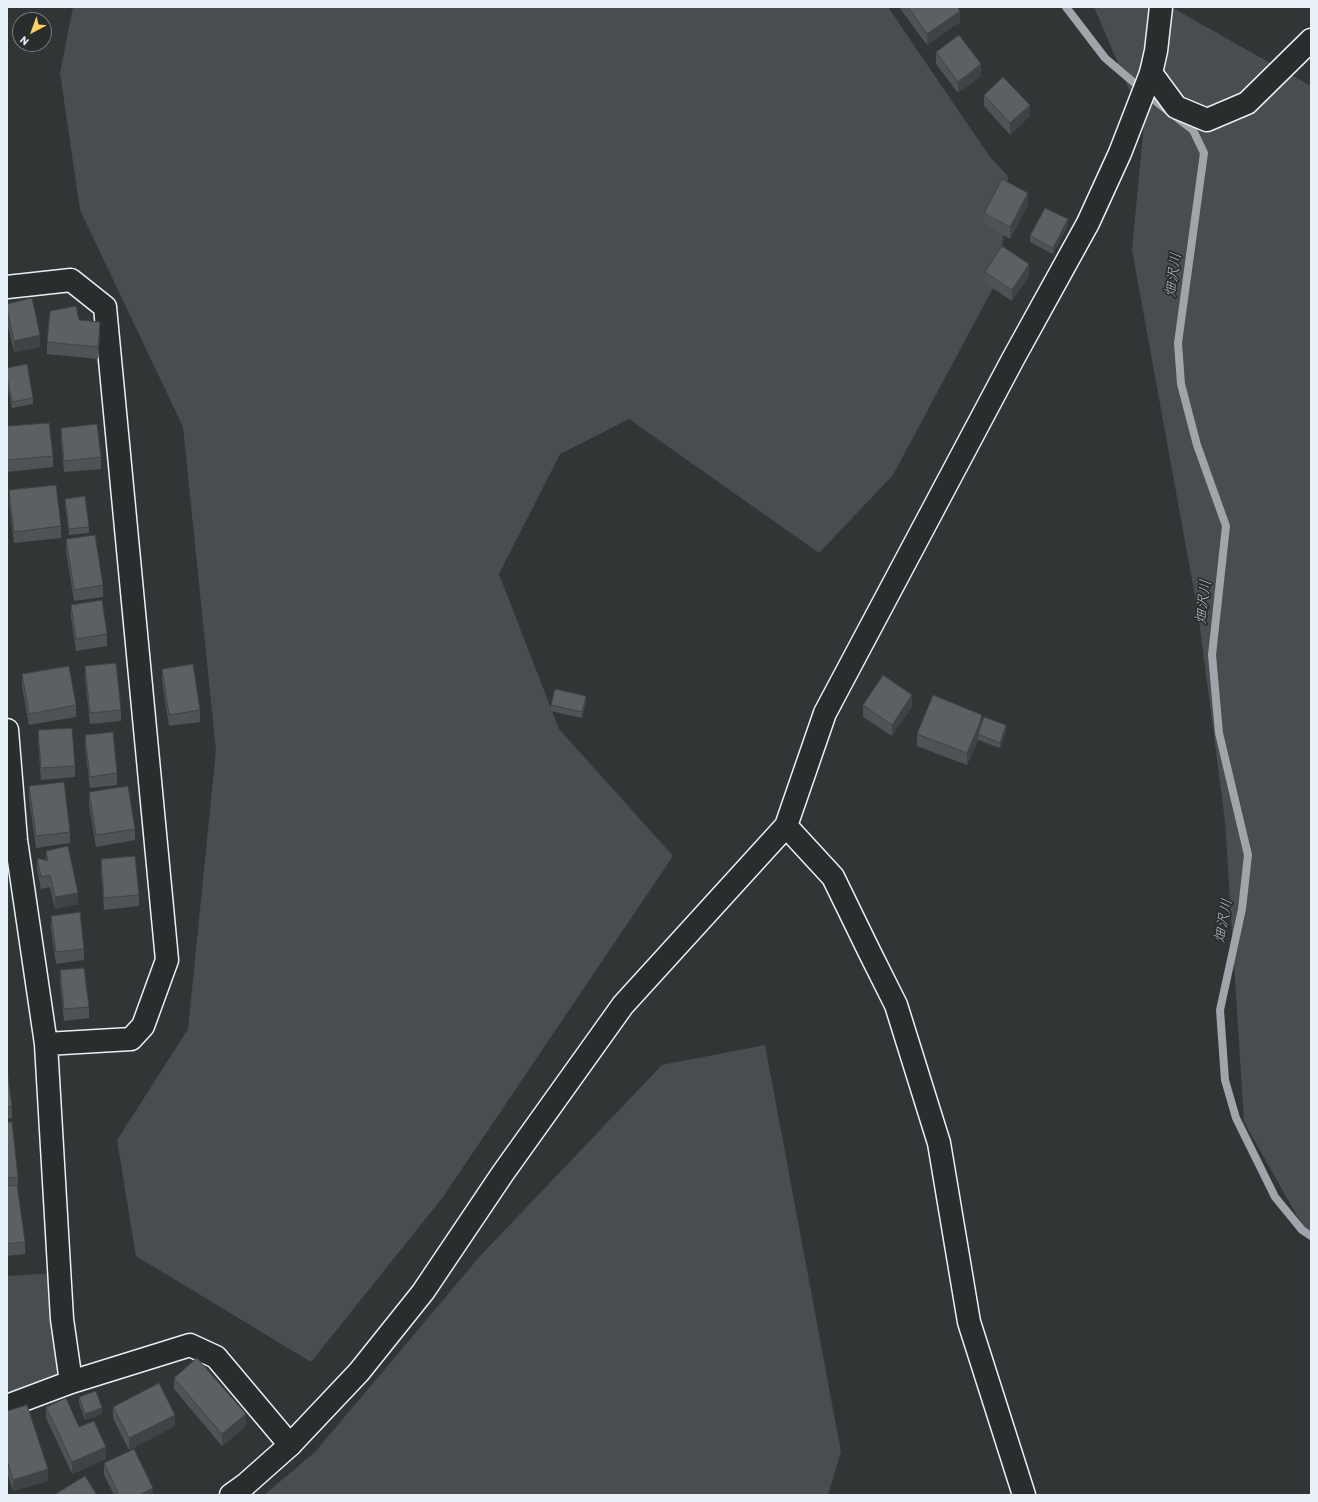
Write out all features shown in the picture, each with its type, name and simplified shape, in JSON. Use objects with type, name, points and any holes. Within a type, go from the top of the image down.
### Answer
[{"type":"street","points":[[231,1495],[245,1485],[290,1445],[359,1372],[424,1292],[503,1173],[623,1005],[786,826],[825,713],[1013,359],[1088,223],[1120,153],[1151,73],[1156,51],[1161,7]]},
{"type":"street","points":[[1151,73],[1176,107],[1207,120],[1247,103],[1311,40]]},
{"type":"street","points":[[7,287],[71,280],[105,307],[167,960],[143,1026],[131,1039],[46,1044]]},
{"type":"street","points":[[7,730],[11,840],[46,1044],[62,1319],[71,1382]]},
{"type":"street","points":[[786,826],[834,877],[896,1005],[939,1143],[969,1322],[1024,1495]]},
{"type":"street","points":[[7,1406],[71,1382],[190,1345],[216,1357],[290,1445]]},
{"type":"shaded area","points":[[73,7],[888,7],[990,157],[1008,176],[1000,275],[893,475],[819,553],[629,419],[560,454],[499,574],[559,729],[673,856],[443,1197],[311,1362],[136,1256],[117,1140],[188,1029],[216,750],[183,427],[80,210],[60,73]]},
{"type":"shaded area","points":[[1094,7],[1171,7],[1311,86],[1311,1235],[1305,1230],[1244,1122],[1225,821],[1198,613],[1132,250],[1144,124]]},
{"type":"shaded area","points":[[765,1045],[841,1452],[828,1495],[264,1495],[315,1452],[481,1255],[662,1065]]},
{"type":"shaded area","points":[[59,1273],[71,1382],[7,1403],[7,1276]]},
{"type":"building","points":[[908,7],[957,7],[960,11],[927,34]]},
{"type":"building","points":[[959,35],[981,64],[958,82],[936,52]]},
{"type":"building","points":[[1003,77],[1030,105],[1010,123],[984,95]]},
{"type":"building","points":[[1002,179],[1028,193],[1010,227],[984,213]]},
{"type":"building","points":[[1045,208],[1068,219],[1053,248],[1030,236]]},
{"type":"building","points":[[1002,246],[1029,264],[1012,290],[985,272]]},
{"type":"building","points":[[32,298],[40,335],[14,341],[7,304]]},
{"type":"building","points":[[76,306],[79,320],[100,322],[98,347],[47,342],[50,311]]},
{"type":"building","points":[[27,364],[33,398],[12,402],[7,378],[7,368]]},
{"type":"building","points":[[49,423],[53,456],[7,460],[7,426]]},
{"type":"building","points":[[97,424],[101,457],[64,461],[61,428]]},
{"type":"building","points":[[56,485],[61,526],[14,532],[9,490]]},
{"type":"building","points":[[85,496],[89,527],[69,529],[65,499]]},
{"type":"building","points":[[95,535],[103,585],[74,590],[66,539]]},
{"type":"building","points":[[102,600],[107,634],[76,639],[71,605]]},
{"type":"building","points":[[116,663],[121,710],[90,713],[85,666]]},
{"type":"building","points":[[193,664],[200,710],[169,715],[162,669]]},
{"type":"building","points":[[69,666],[76,705],[29,714],[22,674]]},
{"type":"building","points":[[883,675],[912,695],[892,725],[863,705]]},
{"type":"building","points":[[555,689],[586,696],[582,712],[551,705]]},
{"type":"building","points":[[933,695],[982,715],[967,753],[917,734]]},
{"type":"building","points":[[984,717],[1006,725],[1000,743],[978,734]]},
{"type":"building","points":[[72,728],[75,766],[41,768],[38,730]]},
{"type":"building","points":[[113,732],[117,773],[90,777],[85,735]]},
{"type":"building","points":[[64,782],[70,832],[36,836],[29,786]]},
{"type":"building","points":[[128,786],[135,829],[96,835],[89,792]]},
{"type":"building","points":[[68,846],[78,893],[55,897],[50,875],[41,877],[37,858],[48,861],[46,851]]},
{"type":"building","points":[[135,856],[139,895],[104,898],[101,859]]},
{"type":"building","points":[[80,912],[84,949],[56,952],[51,916]]},
{"type":"building","points":[[84,968],[89,1007],[64,1009],[60,970]]},
{"type":"building","points":[[7,1068],[12,1107],[7,1107]]},
{"type":"building","points":[[7,1122],[12,1122],[18,1177],[7,1178]]},
{"type":"building","points":[[17,1185],[25,1242],[7,1244],[7,1186]]},
{"type":"building","points":[[197,1358],[246,1414],[222,1434],[174,1378]]},
{"type":"building","points":[[159,1383],[175,1415],[129,1438],[113,1407]]},
{"type":"building","points":[[96,1391],[102,1408],[85,1414],[79,1397]]},
{"type":"building","points":[[66,1398],[79,1427],[94,1421],[106,1447],[72,1462],[46,1407]]},
{"type":"building","points":[[27,1405],[48,1469],[13,1480],[7,1460],[7,1411]]},
{"type":"building","points":[[134,1449],[153,1488],[139,1495],[119,1495],[104,1463]]},
{"type":"building","points":[[85,1476],[97,1495],[58,1495],[57,1493]]},
{"type":"waterway","name":"畑沢川","points":[[1066,7],[1105,58],[1158,103],[1193,130],[1204,153],[1178,343],[1181,384],[1197,445],[1226,526],[1212,655],[1219,733],[1248,855],[1242,909],[1220,1010],[1225,1080],[1236,1118],[1275,1197],[1302,1230],[1311,1236]]}]
